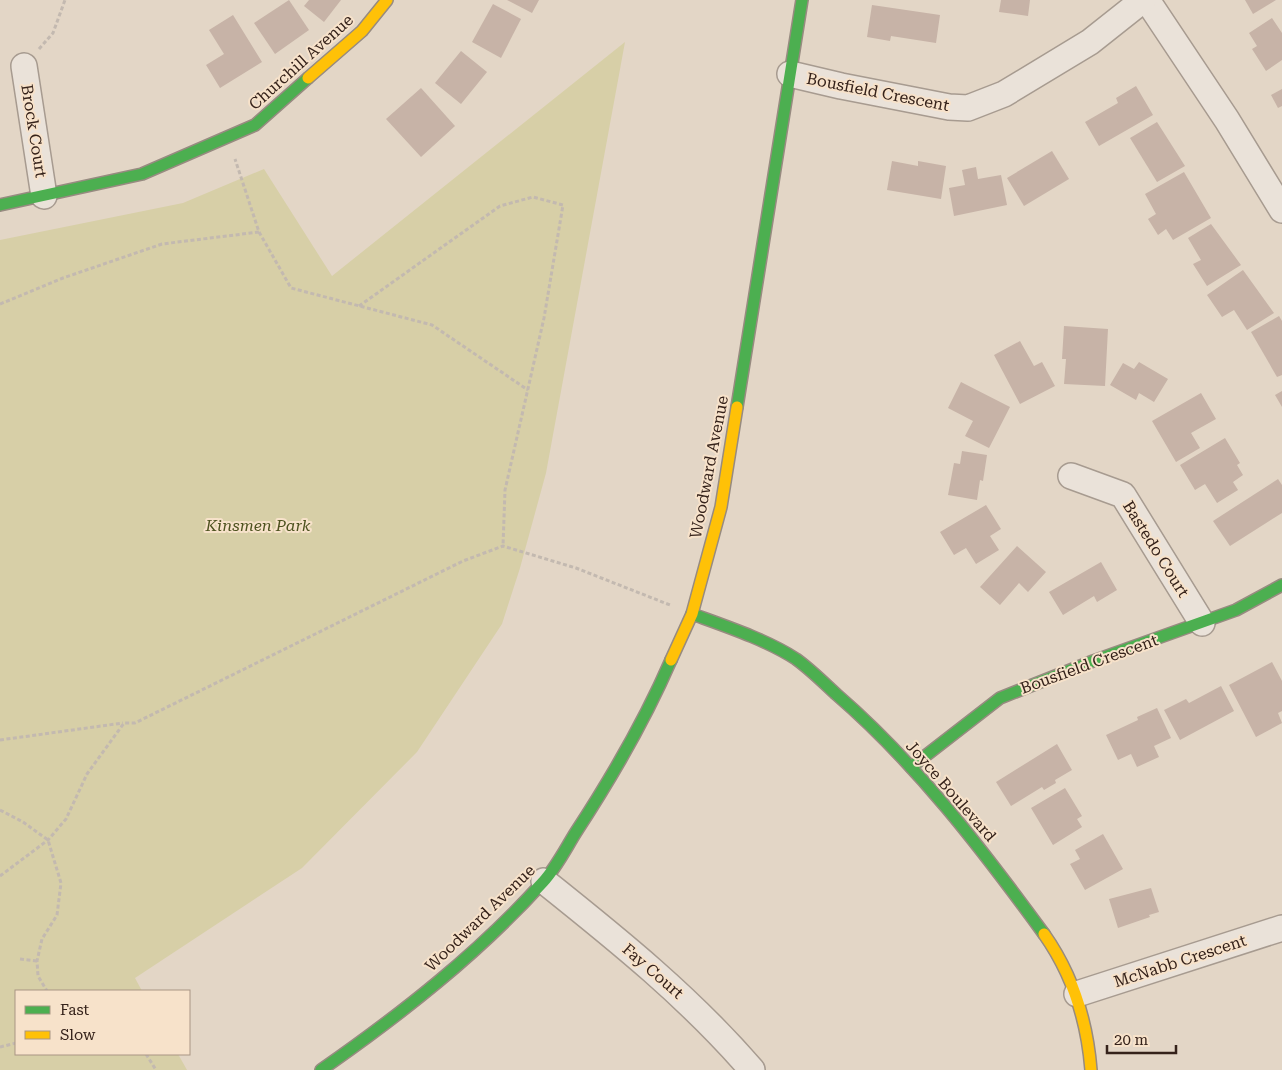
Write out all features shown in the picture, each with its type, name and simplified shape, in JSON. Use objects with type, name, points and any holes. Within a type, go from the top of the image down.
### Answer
[{"type":"street","name":"Churchill Avenue","points":[[0,206],[142,174],[255,125],[362,31],[387,0]]},
{"type":"street","name":"Woodward Avenue","points":[[321,1070],[385,1026],[470,954],[544,881],[600,795],[653,701],[692,614],[721,508],[802,0]]},
{"type":"street","name":"Bousfield Crescent","points":[[790,74],[949,107],[968,108],[1004,94],[1090,42],[1144,0]]},
{"type":"street","points":[[1147,0],[1227,120],[1282,210]]},
{"type":"street","name":"Brock Court","points":[[24,66],[44,196]]},
{"type":"street","name":"Bastedo Court","points":[[1071,476],[1123,495],[1202,623]]},
{"type":"street","name":"Bousfield Crescent","points":[[911,767],[1000,698],[1093,661],[1202,623],[1244,606],[1282,585]]},
{"type":"street","name":"Joyce Boulevard","points":[[692,614],[736,630],[796,659],[861,715],[911,767],[1000,873],[1046,937],[1078,994],[1088,1034],[1091,1070]]},
{"type":"street","name":"Fay Court","points":[[544,881],[675,989],[720,1032],[752,1070]]},
{"type":"street","name":"McNabb Crescent","points":[[1078,994],[1282,928]]},
{"type":"path","points":[[24,66],[53,33],[65,0]]},
{"type":"path","points":[[228,137],[259,232],[291,288],[432,325],[528,390]]},
{"type":"path","points":[[358,306],[500,206],[533,197],[563,205],[544,318],[505,490],[503,546]]},
{"type":"path","points":[[0,304],[63,278],[162,244],[259,232]]},
{"type":"path","points":[[0,740],[124,722],[135,724],[463,561],[503,546],[576,568],[692,614]]},
{"type":"path","points":[[0,876],[48,840],[66,819],[87,774],[124,722]]},
{"type":"path","points":[[0,810],[23,822],[48,840],[61,883],[57,914],[42,939],[37,961],[38,976],[46,990]]},
{"type":"path","points":[[20,959],[37,961]]},
{"type":"path","points":[[0,1047],[15,1043]]},
{"type":"path","points":[[147,1055],[156,1070]]},
{"type":"green space","name":"Kinsmen Park","points":[[625,42],[546,473],[520,568],[502,624],[417,752],[302,868],[135,978],[141,990],[15,990],[15,1055],[179,1055],[187,1070],[0,1070],[0,240],[183,203],[264,169],[332,276]]},
{"type":"building","points":[[289,0],[309,30],[275,54],[254,23]]},
{"type":"building","points":[[309,0],[341,0],[324,22],[304,6]]},
{"type":"building","points":[[507,0],[539,0],[532,13]]},
{"type":"building","points":[[1001,0],[1030,0],[1028,16],[999,12]]},
{"type":"building","points":[[1245,0],[1276,0],[1253,14]]},
{"type":"building","points":[[493,4],[521,19],[501,58],[472,42]]},
{"type":"building","points":[[872,5],[940,15],[936,43],[891,36],[890,41],[867,37]]},
{"type":"building","points":[[233,15],[262,62],[220,88],[206,65],[224,54],[209,30]]},
{"type":"building","points":[[1272,18],[1282,33],[1282,60],[1266,71],[1252,49],[1257,46],[1249,33]]},
{"type":"building","points":[[461,51],[487,72],[461,104],[435,83]]},
{"type":"building","points":[[1136,86],[1153,115],[1099,146],[1085,122],[1118,103],[1116,98]]},
{"type":"building","points":[[421,88],[455,126],[421,157],[386,119]]},
{"type":"building","points":[[1282,89],[1282,106],[1278,108],[1271,95]]},
{"type":"building","points":[[1157,122],[1185,166],[1157,182],[1130,138]]},
{"type":"building","points":[[1052,151],[1069,179],[1024,206],[1007,178]]},
{"type":"building","points":[[892,161],[918,166],[918,161],[946,166],[941,199],[887,190]]},
{"type":"building","points":[[976,167],[978,179],[1001,175],[1007,205],[954,216],[949,188],[965,185],[962,170]]},
{"type":"building","points":[[1184,172],[1211,218],[1173,240],[1166,229],[1158,235],[1148,219],[1156,214],[1145,194]]},
{"type":"building","points":[[1211,224],[1241,265],[1207,286],[1193,264],[1201,260],[1188,238]]},
{"type":"building","points":[[1243,270],[1274,313],[1247,330],[1234,310],[1222,317],[1207,295]]},
{"type":"building","points":[[1279,316],[1282,321],[1282,375],[1277,377],[1251,332]]},
{"type":"building","points":[[1064,326],[1108,329],[1105,386],[1064,384],[1066,359],[1062,359]]},
{"type":"building","points":[[1020,341],[1034,366],[1042,362],[1055,386],[1020,404],[994,355]]},
{"type":"building","points":[[1139,362],[1168,379],[1154,402],[1139,393],[1136,400],[1110,385],[1123,363],[1134,369]]},
{"type":"building","points":[[961,382],[1010,407],[989,448],[965,436],[973,421],[948,408]]},
{"type":"building","points":[[1282,391],[1282,407],[1275,395]]},
{"type":"building","points":[[1201,393],[1216,419],[1191,433],[1200,448],[1176,462],[1152,421]]},
{"type":"building","points":[[1225,438],[1240,463],[1237,465],[1243,475],[1233,482],[1238,490],[1217,503],[1205,484],[1195,490],[1180,465]]},
{"type":"building","points":[[962,451],[987,455],[983,481],[980,480],[977,500],[948,495],[954,463],[960,464]]},
{"type":"building","points":[[1278,479],[1282,485],[1282,513],[1230,546],[1213,521]]},
{"type":"building","points":[[986,505],[1001,529],[990,536],[999,550],[976,564],[966,548],[954,555],[940,532]]},
{"type":"building","points":[[1017,546],[1046,572],[1028,592],[1019,583],[1000,605],[980,587]]},
{"type":"building","points":[[1101,562],[1117,590],[1097,602],[1094,596],[1063,615],[1049,592]]},
{"type":"building","points":[[1272,662],[1282,681],[1282,711],[1278,713],[1282,723],[1256,737],[1229,685]]},
{"type":"building","points":[[1221,686],[1234,711],[1180,740],[1164,710],[1186,699],[1189,703]]},
{"type":"building","points":[[1157,708],[1171,738],[1154,746],[1159,757],[1137,767],[1131,754],[1118,760],[1106,735],[1138,720],[1137,717]]},
{"type":"building","points":[[1057,744],[1072,770],[1055,780],[1056,783],[1044,790],[1042,787],[1011,806],[996,782]]},
{"type":"building","points":[[1065,788],[1082,816],[1077,819],[1082,827],[1053,845],[1031,808]]},
{"type":"building","points":[[1103,834],[1123,869],[1085,890],[1070,864],[1080,859],[1075,850]]},
{"type":"building","points":[[1151,888],[1159,912],[1118,928],[1109,899]]},
{"type":"traffic: fast","points":[[737,407],[802,0]]},
{"type":"traffic: fast","points":[[0,205],[142,174],[255,125],[308,78]]},
{"type":"traffic: fast","points":[[911,767],[1000,698],[1093,661],[1236,610],[1282,585]]},
{"type":"traffic: fast","points":[[692,614],[746,634],[785,652],[816,676],[894,749],[921,778],[997,870],[1044,934]]},
{"type":"traffic: fast","points":[[321,1070],[380,1028],[465,959],[548,876],[627,748],[671,660]]},
{"type":"traffic: slow","points":[[308,78],[362,31],[387,0]]},
{"type":"traffic: slow","points":[[671,660],[692,614],[721,507],[737,407]]},
{"type":"traffic: slow","points":[[1044,934],[1063,966],[1077,999],[1086,1033],[1091,1070]]}]
